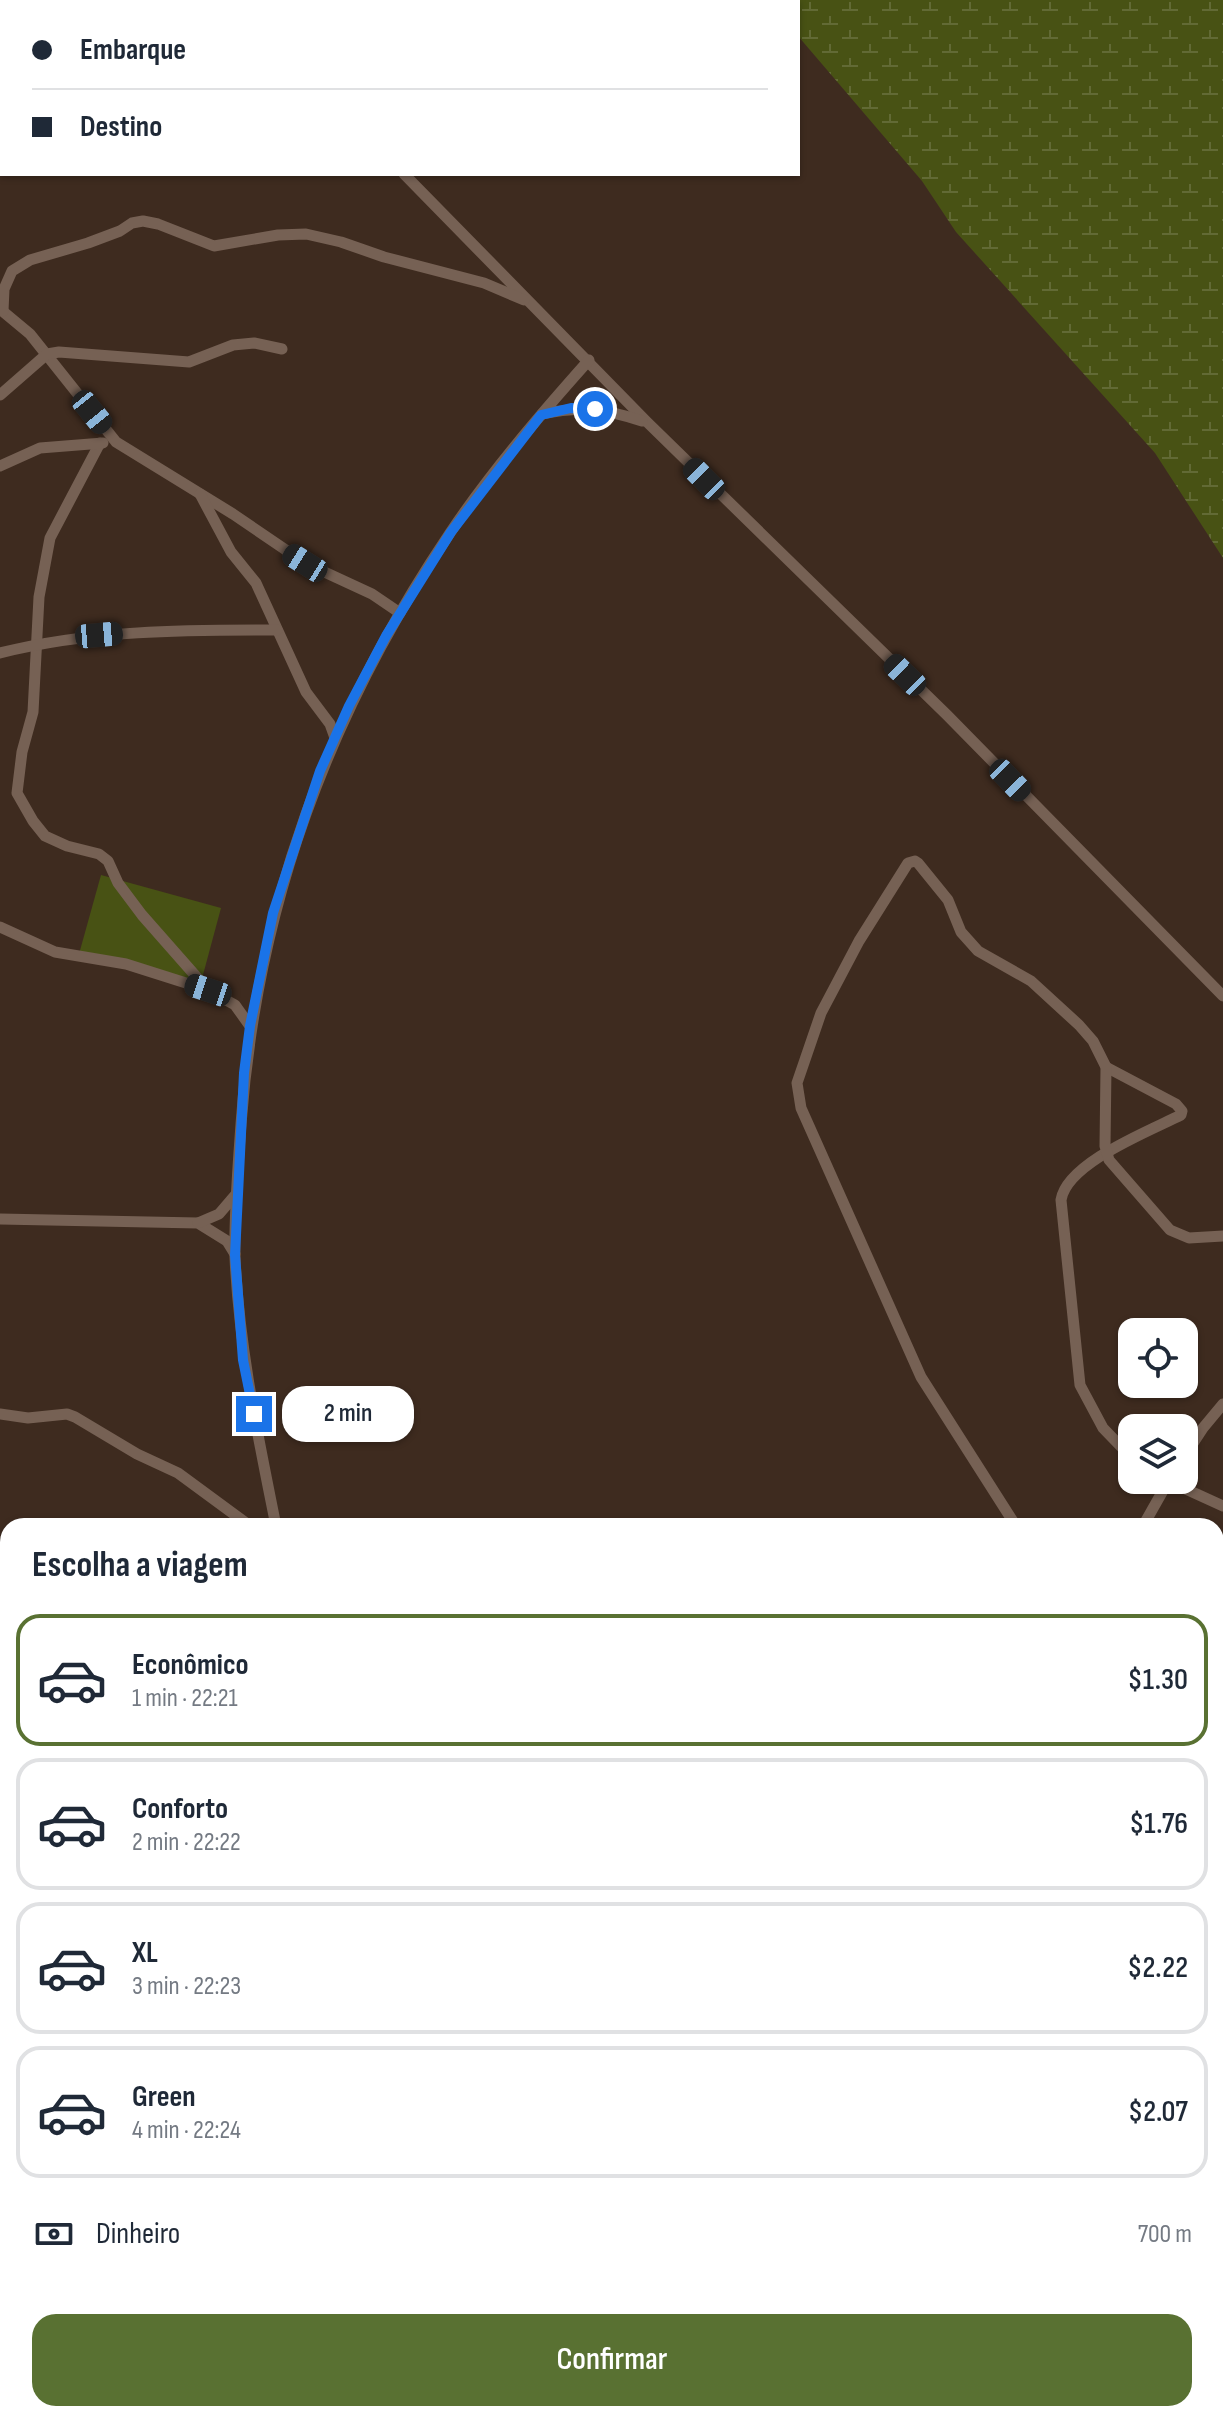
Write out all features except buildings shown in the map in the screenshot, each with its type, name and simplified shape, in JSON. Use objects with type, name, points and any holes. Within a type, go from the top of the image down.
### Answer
[{"type":"street","points":[[406,176],[647,422],[947,715],[1223,996]]},
{"type":"street","points":[[400,613],[372,594],[305,563],[116,442],[30,334],[1,310],[4,289],[12,271],[30,260],[88,243],[143,221],[214,246],[278,235],[306,234],[484,283],[532,303]]},
{"type":"street","points":[[0,395],[47,354],[76,352],[189,362],[233,345],[254,343],[282,349]]},
{"type":"street","points":[[274,1518],[243,1360],[235,1255],[250,1026],[273,913],[320,771],[349,706],[400,613],[451,532],[541,415],[589,360]]},
{"type":"street","points":[[541,415],[571,408],[618,413],[647,422]]},
{"type":"street","points":[[0,466],[40,448],[116,442]]},
{"type":"street","points":[[100,443],[50,538],[39,597],[33,712],[22,752],[17,793],[45,836],[67,846],[99,854],[108,861],[118,883],[142,915],[208,990]]},
{"type":"street","points":[[200,494],[231,552],[256,583],[306,692],[330,724],[335,738]]},
{"type":"street","points":[[0,653],[38,643],[167,630],[277,630]]},
{"type":"street","points":[[1011,1518],[921,1377],[801,1108],[797,1083],[821,1013],[859,941],[908,863],[915,861],[948,900],[961,932],[978,951],[1031,981],[1093,1041],[1106,1067],[1106,1153],[1170,1230],[1189,1238],[1223,1236]]},
{"type":"street","points":[[0,927],[55,952],[126,964],[208,990],[235,1005],[250,1026]]},
{"type":"street","points":[[228,1000],[245,999],[257,991]]},
{"type":"street","points":[[1106,1067],[1176,1104],[1182,1111],[1181,1115],[1106,1153],[1071,1179],[1063,1189],[1080,1385],[1103,1428],[1118,1444]]},
{"type":"street","points":[[0,1219],[198,1223],[219,1214],[237,1193]]},
{"type":"street","points":[[198,1223],[227,1241],[235,1255]]},
{"type":"street","points":[[1198,1438],[1223,1404]]},
{"type":"street","points":[[0,1414],[28,1418],[67,1414],[75,1417],[137,1454],[178,1473],[239,1518]]},
{"type":"street","points":[[1147,1518],[1160,1494]]},
{"type":"street","points":[[1198,1494],[1223,1506]]},
{"type":"green space","points":[[800,0],[1223,0],[1223,558],[1155,453],[956,232],[922,181],[800,38]]},
{"type":"green space","points":[[101,875],[221,908],[200,986],[79,954]]},
{"type":"route","points":[[254,1414],[243,1360],[235,1255],[244,1073],[250,1026],[273,913],[320,771],[349,706],[386,636],[451,532],[541,415],[571,408],[595,409]]}]
